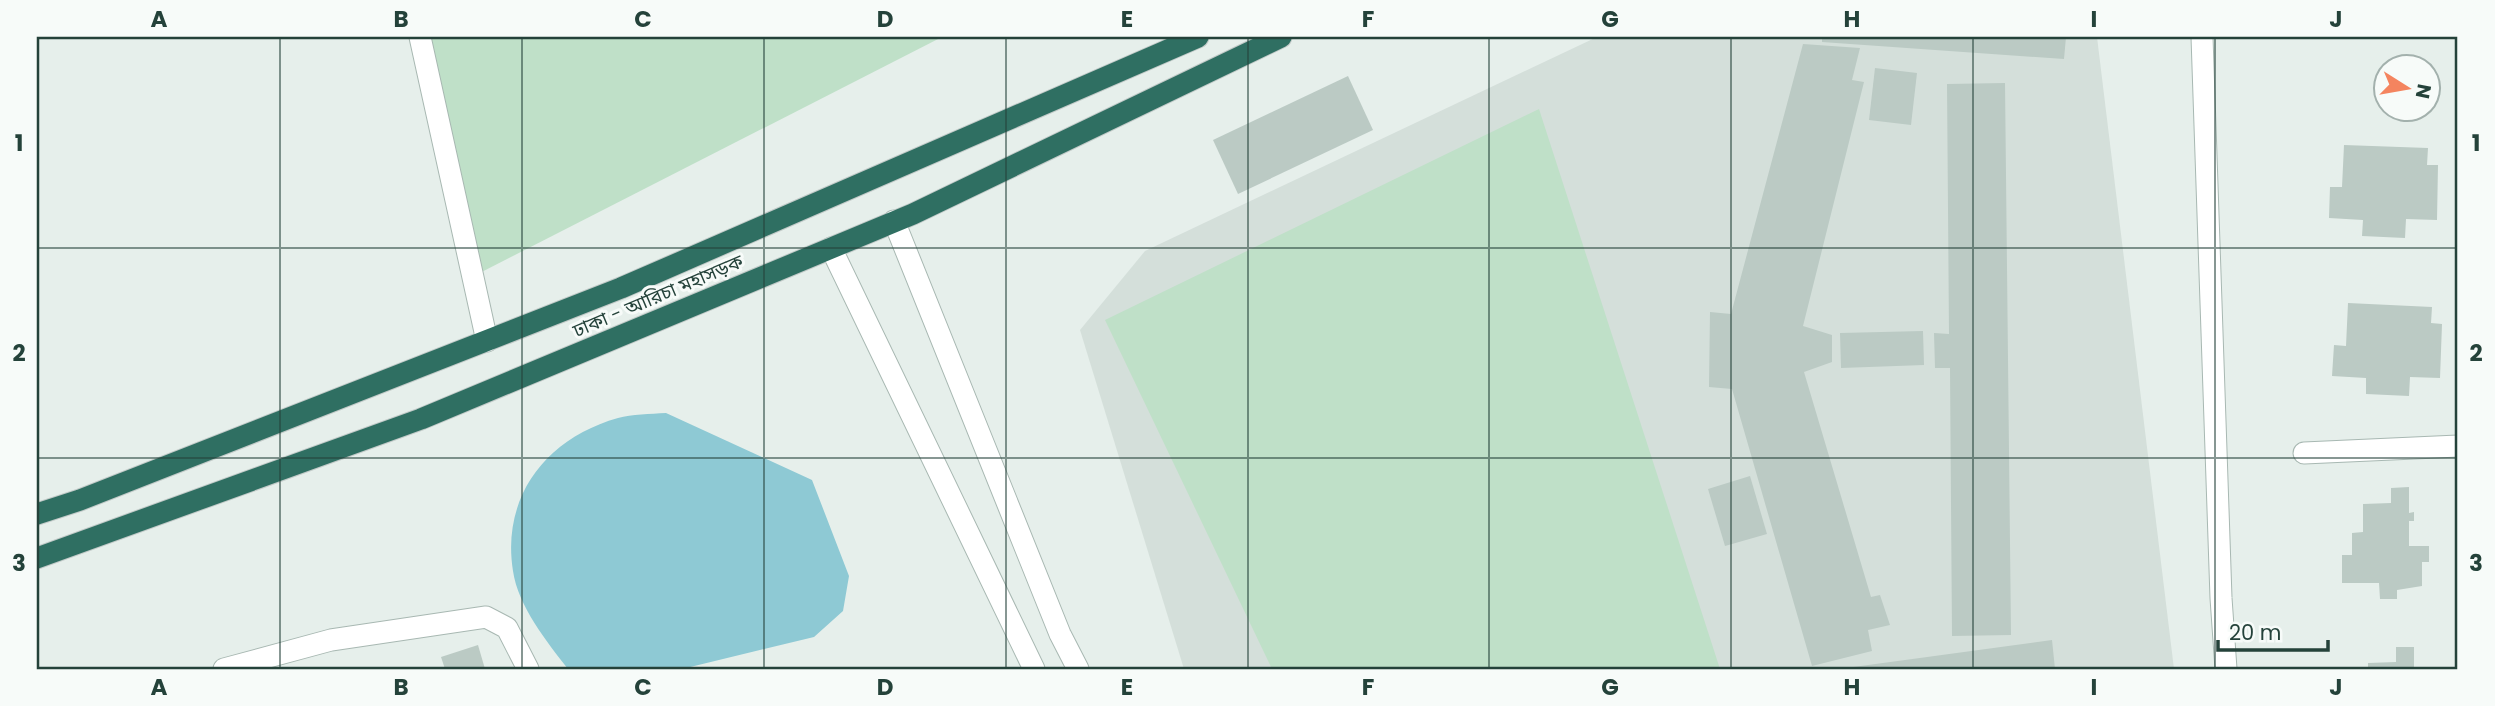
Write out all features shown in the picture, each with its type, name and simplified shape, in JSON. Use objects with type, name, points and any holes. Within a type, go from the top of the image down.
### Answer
[{"type":"highway","points":[[37,514],[80,500],[621,288],[1198,37]]},
{"type":"highway","name":"ঢাকা - আরিচা মহাসড়ক","points":[[37,558],[421,419],[831,248],[894,221],[1281,37]]},
{"type":"street","points":[[421,37],[487,341]]},
{"type":"street","points":[[2202,37],[2226,669]]},
{"type":"street","points":[[894,221],[1060,634],[1078,669]]},
{"type":"street","points":[[831,248],[1034,669]]},
{"type":"street","points":[[2304,453],[2458,446]]},
{"type":"street","points":[[224,669],[331,640],[486,617],[507,628],[528,669]]},
{"type":"shaded area","points":[[1597,37],[2097,37],[2174,669],[1184,669],[1080,330],[1145,251]]},
{"type":"green space","points":[[411,37],[942,37],[464,281]]},
{"type":"green space","points":[[1539,109],[1720,669],[1272,669],[1105,320]]},
{"type":"water","points":[[666,413],[812,480],[849,576],[843,611],[814,637],[682,669],[568,669],[534,623],[516,584],[511,544],[514,518],[522,495],[534,474],[550,455],[570,440],[593,427],[618,418]]},
{"type":"building","points":[[1822,37],[2066,37],[2064,59],[1822,42]]},
{"type":"building","points":[[1803,44],[1860,48],[1852,80],[1864,82],[1803,326],[1832,335],[1832,362],[1804,372],[1871,597],[1880,595],[1890,625],[1868,630],[1872,651],[1812,666],[1732,389],[1709,387],[1710,312],[1731,314]]},
{"type":"building","points":[[1875,68],[1917,73],[1911,125],[1869,120]]},
{"type":"building","points":[[1348,76],[1373,130],[1238,194],[1213,140]]},
{"type":"building","points":[[2005,83],[2011,635],[1952,636],[1950,368],[1935,368],[1934,333],[1949,334],[1947,84]]},
{"type":"building","points":[[2344,145],[2428,148],[2427,165],[2438,165],[2437,220],[2406,219],[2405,238],[2362,236],[2363,220],[2329,218],[2330,187],[2342,187]]},
{"type":"building","points":[[2348,303],[2432,307],[2431,323],[2442,324],[2440,378],[2410,377],[2409,396],[2366,394],[2366,378],[2332,376],[2334,345],[2346,346]]},
{"type":"building","points":[[1923,331],[1924,365],[1841,368],[1840,333]]},
{"type":"building","points":[[1750,476],[1767,534],[1725,546],[1708,489]]},
{"type":"building","points":[[2409,487],[2409,513],[2414,512],[2414,521],[2409,521],[2409,546],[2429,546],[2429,562],[2422,562],[2422,586],[2397,590],[2397,599],[2380,599],[2379,583],[2342,583],[2342,555],[2352,555],[2352,533],[2363,532],[2363,504],[2391,503],[2391,488]]},
{"type":"building","points":[[2052,640],[2055,669],[1846,669],[1846,668]]},
{"type":"building","points":[[478,645],[485,669],[445,669],[441,657]]},
{"type":"building","points":[[2396,647],[2414,647],[2414,669],[2368,669],[2368,663],[2396,662]]}]
